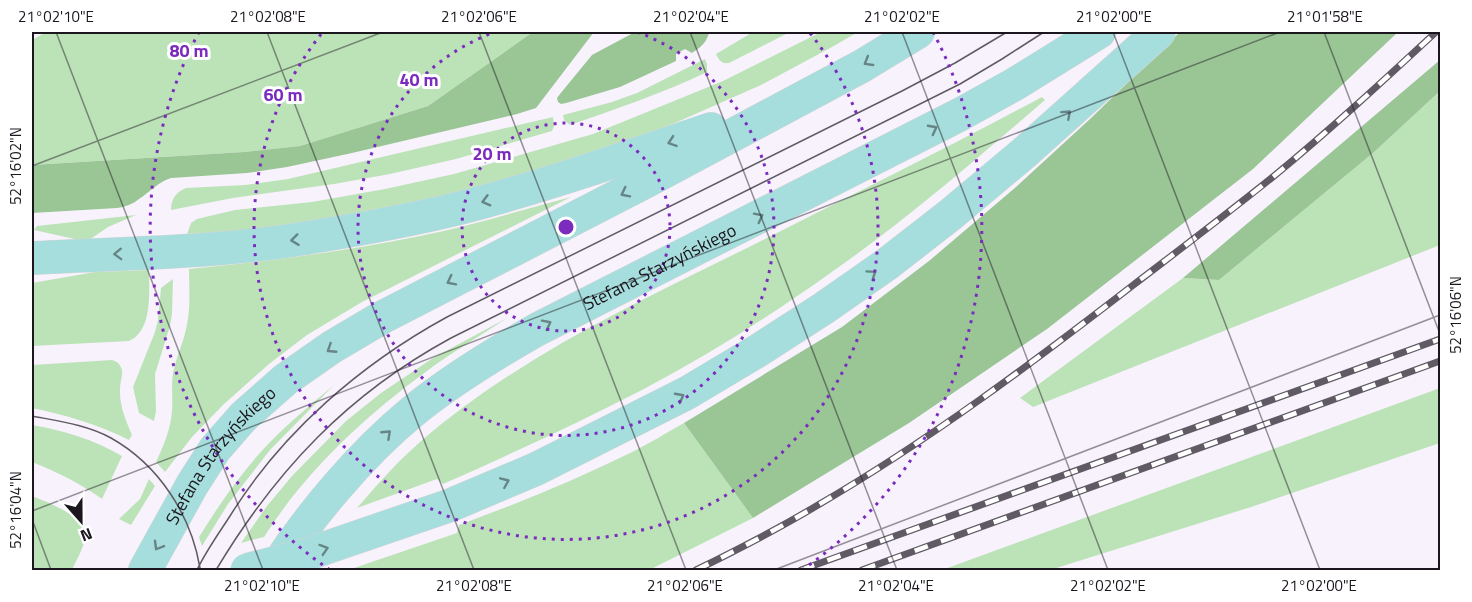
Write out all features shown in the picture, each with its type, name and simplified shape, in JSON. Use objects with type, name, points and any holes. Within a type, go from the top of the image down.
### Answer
[{"type":"main road","name":"Stefana Starzyńskiego","points":[[144,570],[215,449],[244,416],[286,379],[332,347],[381,318],[807,96],[918,32]]},
{"type":"main road","name":"Stefana Starzyńskiego","points":[[274,570],[312,516],[375,446],[410,413],[494,353],[538,328],[961,114],[1099,32]]},
{"type":"main road","points":[[247,570],[316,551],[451,505],[536,469],[687,393],[759,350],[887,264],[1024,153],[1159,32]]},
{"type":"main road","points":[[32,258],[230,248],[310,238],[404,220],[459,208],[558,180],[807,96]]},
{"type":"green space","points":[[46,32],[533,32],[428,106],[300,146],[244,152],[32,165],[32,40]]},
{"type":"green space","points":[[533,32],[594,32],[536,108],[287,167],[247,173],[171,178],[129,205],[120,208],[32,213],[32,165],[244,152],[300,146],[428,106]]},
{"type":"green space","points":[[635,32],[709,33],[703,44],[692,53],[685,49],[676,54],[676,61],[620,87],[566,103],[558,102],[557,98],[592,55]]},
{"type":"green space","points":[[753,32],[790,32],[729,63],[719,60],[716,54]]},
{"type":"green space","points":[[821,32],[858,32],[761,85],[616,146],[490,186],[330,220],[229,232],[187,234],[191,223],[197,219],[235,210],[312,202],[385,189],[454,174],[593,134],[723,81]]},
{"type":"green space","points":[[1180,32],[1398,32],[1253,169],[1047,329],[909,423],[753,518],[684,423],[842,327],[929,261],[1016,187]]},
{"type":"green space","points":[[705,59],[707,72],[690,80],[570,125],[564,120],[563,115],[637,93]]},
{"type":"green space","points":[[1440,60],[1440,91],[1373,153],[1219,280],[1183,278]]},
{"type":"green space","points":[[1440,91],[1440,245],[1033,407],[1020,398],[1183,278],[1219,280],[1373,153]]},
{"type":"green space","points":[[1042,97],[1045,100],[885,233],[807,290],[715,349],[619,402],[468,473],[443,484],[437,479],[357,508],[420,442],[457,412],[536,358],[619,312]]},
{"type":"green space","points":[[553,117],[552,131],[456,159],[390,174],[171,210],[175,196],[186,188],[245,185],[288,179]]},
{"type":"green space","points":[[571,197],[362,302],[307,335],[269,364],[223,405],[192,437],[165,472],[156,462],[167,436],[171,417],[173,373],[189,314],[189,269],[305,256],[391,242],[458,228]]},
{"type":"green space","points":[[136,215],[108,227],[89,240],[34,230],[37,226]]},
{"type":"green space","points":[[149,270],[148,310],[146,320],[137,336],[129,341],[32,346],[32,283],[95,272]]},
{"type":"green space","points":[[173,279],[170,326],[155,374],[154,421],[139,413],[133,387],[155,332],[161,288]]},
{"type":"green space","points":[[507,318],[437,364],[381,407],[317,468],[280,513],[264,537],[241,543],[292,476],[346,421],[381,393],[433,358]]},
{"type":"green space","points":[[112,360],[119,364],[122,370],[120,395],[123,412],[132,435],[129,440],[81,421],[32,408],[32,365]]},
{"type":"green space","points":[[334,385],[270,450],[228,504],[202,546],[199,537],[227,494],[251,464],[267,445]]},
{"type":"green space","points":[[1440,388],[1440,443],[1251,507],[1050,570],[942,570]]},
{"type":"green space","points":[[684,423],[753,518],[649,570],[348,570],[457,533],[459,525],[586,474]]},
{"type":"green space","points":[[32,425],[78,436],[122,456],[102,499],[68,478],[32,462]]},
{"type":"green space","points":[[149,479],[155,486],[131,525],[119,519],[140,499]]},
{"type":"green space","points":[[32,496],[66,512],[81,524],[85,539],[72,570],[32,570]]},
{"type":"tram line","points":[[197,570],[230,516],[274,456],[326,403],[384,356],[447,317],[902,91],[1007,32]]},
{"type":"tram line","points":[[216,570],[264,499],[317,438],[379,384],[414,360],[451,338],[960,84],[1044,32]]},
{"type":"tram line","points":[[32,416],[93,430],[111,438],[144,462],[158,477],[181,511],[196,548],[200,568]]},
{"type":"railway","points":[[696,570],[773,531],[859,480],[939,428],[1017,373],[1274,176],[1436,32]]},
{"type":"railway","points":[[801,570],[1440,339]]},
{"type":"railway","points":[[862,570],[1440,361]]}]
